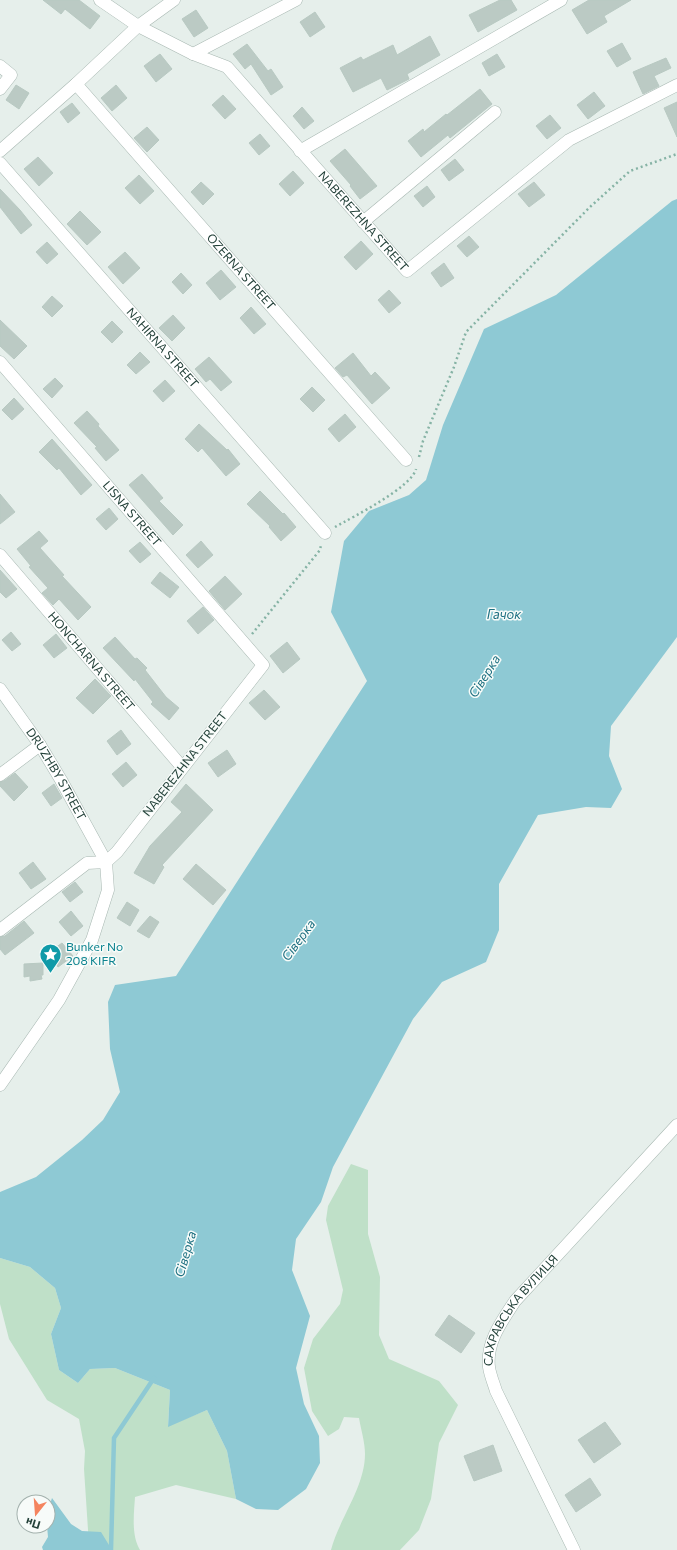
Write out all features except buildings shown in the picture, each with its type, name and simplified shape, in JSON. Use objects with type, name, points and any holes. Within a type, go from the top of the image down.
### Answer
[{"type":"street","name":"NABEREZHNA STREET","points":[[100,0],[138,26],[193,54],[227,68],[407,271],[569,140],[677,85]]},
{"type":"street","points":[[1,149],[76,84],[138,26],[174,0]]},
{"type":"street","points":[[193,54],[296,0]]},
{"type":"street","points":[[300,151],[561,0]]},
{"type":"street","points":[[0,66],[10,75],[0,89]]},
{"type":"street","name":"OZERNA STREET","points":[[76,84],[406,460]]},
{"type":"street","points":[[364,222],[495,112]]},
{"type":"street","name":"NAHIRNA STREET","points":[[0,163],[325,532]]},
{"type":"street","name":"LISNA STREET","points":[[0,362],[263,665]]},
{"type":"street","name":"HONCHARNA STREET","points":[[0,555],[182,767]]},
{"type":"street","name":"NABEREZHNA STREET","points":[[106,862],[116,852],[263,665]]},
{"type":"street","name":"DRUZHBY STREET","points":[[0,689],[40,745],[106,862]]},
{"type":"street","points":[[0,775],[40,745]]},
{"type":"street","points":[[0,930],[87,863],[106,862],[108,890],[92,940],[59,1000],[0,1085]]},
{"type":"street","name":"САХРАВСЬКА ВУЛИЦЯ","points":[[574,1550],[496,1391],[489,1367],[491,1344],[500,1324],[515,1301],[677,1125]]},
{"type":"path","points":[[418,461],[423,441],[454,367],[466,332],[590,207],[630,170],[677,154]]},
{"type":"path","points":[[244,644],[320,550],[325,532],[398,490],[415,474],[417,467]]},
{"type":"green space","points":[[351,1164],[368,1170],[368,1234],[380,1277],[379,1335],[389,1359],[439,1381],[458,1405],[439,1443],[431,1499],[419,1530],[400,1550],[331,1550],[361,1479],[364,1466],[364,1445],[359,1418],[344,1417],[339,1429],[328,1436],[312,1411],[304,1368],[313,1339],[340,1304],[343,1290],[326,1220],[328,1206]]},
{"type":"green space","points":[[0,1258],[30,1267],[55,1288],[61,1308],[51,1334],[59,1370],[78,1383],[90,1369],[115,1368],[170,1390],[168,1426],[207,1410],[227,1451],[236,1499],[176,1485],[135,1497],[134,1531],[140,1550],[91,1550],[89,1545],[84,1469],[85,1451],[79,1419],[47,1400],[9,1339],[0,1304]]},
{"type":"water","name":"Гачок","points":[[677,199],[677,637],[611,726],[609,756],[622,789],[611,808],[586,807],[538,815],[499,884],[499,930],[486,962],[442,982],[413,1019],[333,1167],[321,1202],[296,1239],[292,1270],[310,1316],[296,1368],[304,1404],[319,1436],[320,1463],[306,1489],[278,1510],[256,1509],[236,1499],[227,1451],[207,1410],[168,1427],[170,1390],[115,1368],[90,1369],[78,1383],[59,1370],[51,1334],[61,1308],[55,1288],[30,1267],[0,1258],[0,1192],[36,1177],[82,1140],[103,1120],[120,1092],[110,1049],[108,1002],[115,985],[176,976],[367,681],[331,612],[344,541],[369,511],[409,495],[426,480],[443,425],[484,329],[556,295],[672,201]]},
{"type":"water","points":[[56,1503],[71,1524],[82,1531],[101,1532],[112,1550],[43,1550],[42,1547],[48,1537],[48,1534],[56,1534]]},
{"type":"waterway","name":"Сіверка","points":[[111,1550],[114,1438],[154,1378]]},
{"type":"place","name":"Bunker No 208 KIFR","points":[[50,974]]}]
